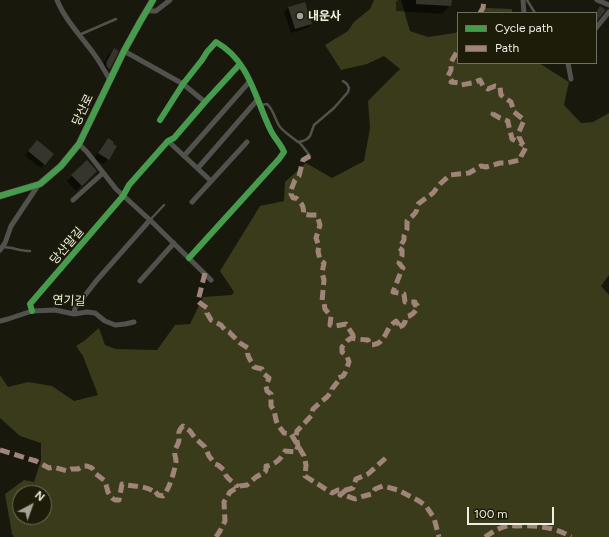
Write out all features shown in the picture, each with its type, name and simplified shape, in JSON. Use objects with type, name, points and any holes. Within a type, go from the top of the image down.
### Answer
[{"type":"street","points":[[57,0],[61,9],[94,54],[110,80]]},
{"type":"street","name":"당산로","points":[[0,196],[40,184],[61,166],[79,144],[124,51],[153,0]]},
{"type":"street","points":[[146,11],[156,11],[170,0]]},
{"type":"street","points":[[523,0],[524,12]]},
{"type":"street","points":[[597,0],[609,5]]},
{"type":"street","points":[[597,27],[609,12]]},
{"type":"street","points":[[160,120],[183,84],[216,42],[240,64],[250,81],[271,132],[284,152],[189,258]]},
{"type":"street","points":[[124,51],[183,84],[205,102]]},
{"type":"street","points":[[211,181],[168,141],[174,138],[240,64]]},
{"type":"street","points":[[568,64],[571,79]]},
{"type":"street","points":[[184,156],[250,81]]},
{"type":"street","points":[[198,168],[259,102]]},
{"type":"street","name":"당산말길","points":[[32,312],[30,304],[83,245],[123,196],[128,185],[168,141]]},
{"type":"street","points":[[192,202],[247,142]]},
{"type":"street","points":[[79,144],[116,189],[211,280]]},
{"type":"street","points":[[73,200],[103,173]]},
{"type":"street","points":[[1,249],[11,226],[40,184]]},
{"type":"street","points":[[74,314],[75,308],[97,280],[150,220]]},
{"type":"street","points":[[140,281],[174,243]]},
{"type":"street","name":"연기길","points":[[0,321],[32,312],[55,310],[74,314],[86,312],[95,313],[105,321],[115,325],[134,322]]},
{"type":"lane","points":[[526,0],[534,12]]},
{"type":"lane","points":[[79,35],[116,19]]},
{"type":"lane","points":[[298,142],[307,139],[310,136],[314,125],[334,108],[348,92],[349,88],[343,81]]},
{"type":"lane","points":[[259,102],[267,104],[271,107],[279,126],[298,142],[310,156]]},
{"type":"lane","points":[[150,220],[164,205]]},
{"type":"lane","points":[[1,249],[11,247],[24,251],[30,251]]},
{"type":"green space","points":[[374,0],[401,0],[410,31],[428,37],[457,32],[457,64],[541,64],[569,82],[564,105],[581,123],[593,122],[609,113],[609,275],[601,286],[609,295],[609,537],[14,537],[12,534],[5,494],[12,489],[12,525],[52,525],[52,485],[17,485],[24,480],[34,482],[41,460],[41,443],[20,436],[0,418],[0,375],[8,387],[28,382],[52,386],[74,401],[98,395],[83,356],[76,346],[99,328],[105,345],[116,349],[157,350],[175,325],[190,324],[203,297],[232,295],[234,292],[220,271],[260,206],[284,201],[285,182],[306,163],[332,178],[364,161],[370,128],[368,101],[400,69],[384,56],[367,64],[341,70],[325,45],[348,31],[354,22],[370,9]]},
{"type":"green space","points":[[486,8],[512,9],[512,12],[481,12]]},
{"type":"building","points":[[416,0],[452,0],[451,6],[416,4]]},
{"type":"building","name":"내운사","points":[[305,2],[312,24],[295,29],[288,7]]},
{"type":"building","points":[[600,6],[606,10],[597,21],[597,12]]},
{"type":"building","points":[[114,48],[119,51],[110,69],[106,63]]},
{"type":"building","points":[[108,138],[117,146],[109,160],[98,153]]},
{"type":"building","points":[[37,140],[54,154],[45,165],[28,151]]},
{"type":"building","points":[[87,160],[97,171],[82,186],[71,175]]},
{"type":"marked path","points":[[481,12],[483,8],[484,0]]},
{"type":"marked path","points":[[216,537],[225,521],[224,502],[230,492],[240,486],[247,485],[256,477],[265,472],[266,466],[277,461],[282,457],[285,451],[296,452],[298,446],[296,436],[297,431],[312,415],[313,409],[332,391],[339,380],[338,378],[343,376],[345,373],[349,362],[347,356],[342,352],[342,347],[347,341],[351,338],[368,340],[370,345],[377,344],[382,340],[389,327],[396,321],[399,325],[398,328],[403,325],[406,317],[413,314],[418,307],[415,305],[415,302],[405,302],[404,294],[393,292],[403,268],[399,263],[402,256],[402,250],[399,248],[404,240],[407,229],[407,221],[416,213],[418,204],[433,193],[450,175],[469,173],[481,166],[486,167],[520,160],[526,146],[523,145],[519,137],[519,132],[524,120],[514,112],[511,102],[501,95],[500,87],[495,86],[488,89],[483,86],[480,80],[461,85],[459,83],[451,82],[452,81],[448,76],[451,70],[451,62],[457,52]]},
{"type":"marked path","points":[[494,113],[493,114],[508,121],[512,139],[522,144]]},
{"type":"marked path","points":[[310,156],[303,160],[299,176],[295,180],[291,194],[293,198],[296,198],[302,205],[303,214],[317,215],[320,225],[316,238],[319,246],[318,251],[320,260],[324,263],[322,273],[324,280],[322,301],[325,309],[331,316],[330,325],[335,326],[346,324],[353,335],[353,338]]},
{"type":"marked path","points":[[205,273],[198,301],[207,308],[207,313],[211,320],[221,325],[240,343],[248,348],[248,356],[254,367],[262,369],[264,374],[269,378],[266,386],[267,391],[271,394],[271,406],[274,410],[276,420],[284,433],[291,434],[304,456],[306,465],[305,476],[332,493],[338,490],[346,490],[353,488],[356,479],[368,474],[388,456]]},
{"type":"marked path","points":[[0,450],[36,461],[49,468],[53,467],[67,471],[71,469],[78,469],[83,466],[92,468],[96,474],[105,481],[108,492],[115,500],[119,500],[122,484],[147,488],[155,491],[158,495],[163,496],[173,474],[176,461],[175,450],[179,441],[179,431],[183,426],[190,431],[205,447],[215,464],[224,470],[227,477],[236,485],[237,488]]},
{"type":"marked path","points":[[346,490],[340,495],[355,499],[372,494],[375,489],[383,486],[398,490],[426,506],[434,518],[439,537]]},
{"type":"marked path","points":[[485,537],[499,529],[511,526],[545,527],[559,531],[571,537]]},
{"type":"cycle path","points":[[0,196],[40,184],[61,166],[79,144],[124,51],[153,0]]},
{"type":"cycle path","points":[[160,120],[183,84],[216,42],[237,59],[244,70],[265,119],[284,152],[189,258]]},
{"type":"cycle path","points":[[32,311],[30,304],[123,196],[129,185],[168,141],[174,138],[240,64]]},
{"type":"place","name":"내운사","points":[[300,16]]}]
